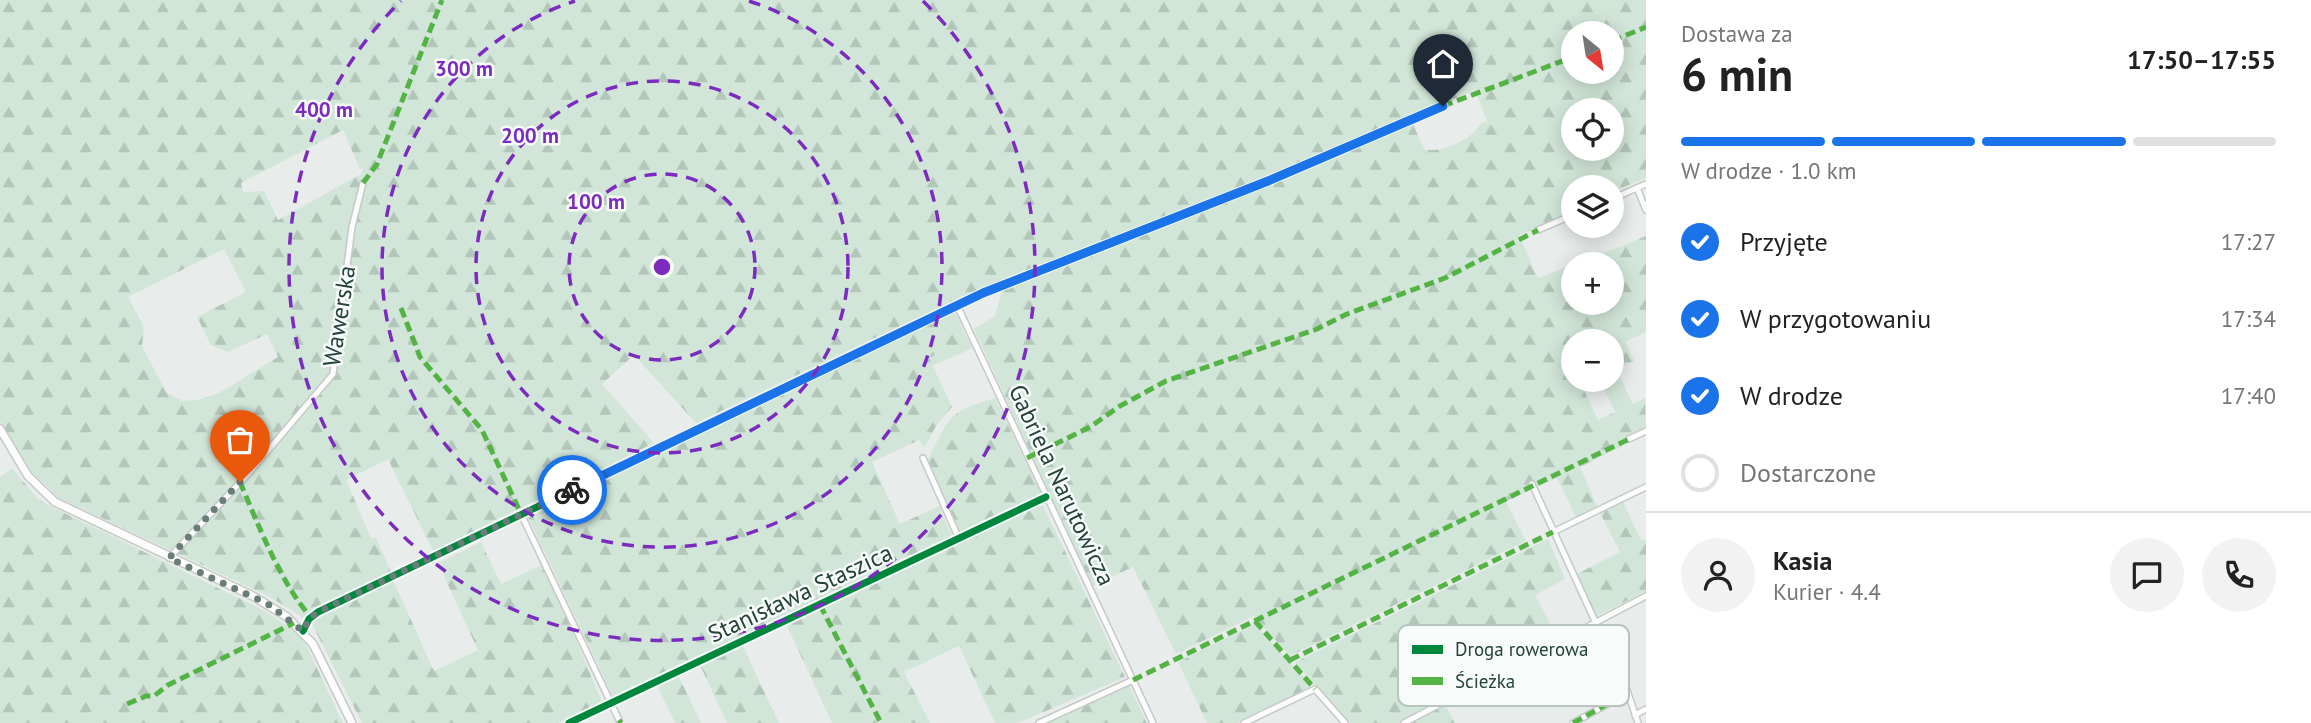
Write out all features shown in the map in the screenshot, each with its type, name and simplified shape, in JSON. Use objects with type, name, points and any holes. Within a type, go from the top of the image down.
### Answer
[{"type":"street","points":[[303,631],[309,619],[318,612],[957,305],[1268,181],[1443,106]]},
{"type":"street","name":"Wawerska","points":[[169,558],[248,474],[333,374],[352,227],[363,183]]},
{"type":"street","points":[[1624,194],[1646,184]]},
{"type":"street","points":[[1637,188],[1646,210]]},
{"type":"street","points":[[1538,230],[1561,220]]},
{"type":"street","name":"Gabriela Narutowicza","points":[[957,305],[1153,723]]},
{"type":"street","points":[[0,429],[28,476],[55,502],[268,604],[303,631],[321,659],[352,723]]},
{"type":"street","points":[[1629,439],[1646,431]]},
{"type":"street","points":[[923,458],[959,539]]},
{"type":"street","points":[[1532,484],[1594,623]]},
{"type":"street","points":[[1553,532],[1646,487]]},
{"type":"street","name":"Stanisława Staszica","points":[[569,723],[1046,497]]},
{"type":"street","points":[[522,516],[619,720]]},
{"type":"street","points":[[1590,625],[1646,596]]},
{"type":"street","points":[[1039,723],[1133,680]]},
{"type":"street","points":[[1244,723],[1315,689],[1345,723]]},
{"type":"street","points":[[1629,696],[1638,723]]},
{"type":"street","points":[[1404,723],[1436,706]]},
{"type":"street","points":[[1573,723],[1604,706]]},
{"type":"street","points":[[1635,715],[1646,709]]},
{"type":"green space","points":[[0,0],[1646,0],[1646,178],[1624,187],[1624,175],[1561,175],[1561,218],[1519,235],[1538,278],[1561,269],[1561,315],[1624,315],[1624,252],[1606,252],[1646,236],[1646,332],[1625,342],[1634,361],[1624,366],[1624,329],[1561,329],[1561,392],[1585,392],[1598,420],[1645,398],[1646,428],[1621,440],[1623,446],[1580,467],[1597,506],[1576,517],[1557,478],[1506,501],[1526,541],[1290,656],[1254,616],[1176,654],[1133,567],[1092,586],[974,329],[995,316],[1002,290],[1259,188],[1412,122],[1424,149],[1439,149],[1456,144],[1487,121],[1475,90],[1066,260],[963,296],[696,423],[634,355],[602,384],[654,443],[433,551],[388,459],[346,480],[371,538],[376,538],[392,574],[304,618],[268,596],[59,498],[19,460],[0,422]],"holes":[[[343,130],[360,169],[363,168],[361,174],[278,220],[264,191],[243,192],[241,183]],[[224,249],[246,292],[197,317],[211,345],[228,352],[267,334],[278,357],[219,393],[183,401],[166,392],[142,346],[144,327],[128,297]]]},
{"type":"green space","points":[[954,310],[968,340],[929,358],[952,407],[936,426],[926,445],[923,447],[919,440],[872,462],[900,524],[939,506],[952,536],[613,696],[528,517]]},
{"type":"green space","points":[[968,340],[973,348],[932,366],[929,358]]},
{"type":"green space","points":[[1624,385],[1633,404],[1615,412],[1606,392],[1624,392]]},
{"type":"green space","points":[[995,398],[1041,493],[960,532],[928,460],[952,418],[959,412]]},
{"type":"green space","points":[[12,468],[38,499],[261,609],[295,630],[307,647],[343,723],[0,723],[0,477]]},
{"type":"green space","points":[[1623,502],[1641,540],[1646,540],[1646,591],[1597,616],[1575,575],[1620,552],[1600,513]]},
{"type":"green space","points":[[1042,503],[1125,677],[1018,723],[995,723],[959,646],[904,672],[930,723],[851,723],[828,692],[820,697],[786,624]]},
{"type":"green space","points":[[1548,539],[1565,579],[1535,595],[1551,625],[1398,625],[1398,706],[1446,706],[1455,723],[1350,723],[1295,662]]},
{"type":"green space","points":[[481,542],[501,584],[544,564],[602,702],[558,723],[362,723],[312,624],[316,617],[393,580],[434,671],[478,650],[438,563]]},
{"type":"green space","points":[[1254,624],[1312,686],[1237,723],[1207,723],[1178,662]]},
{"type":"green space","points":[[742,644],[779,723],[727,723],[700,665]]},
{"type":"green space","points":[[678,675],[701,723],[675,723],[657,685]]},
{"type":"green space","points":[[1129,685],[1147,723],[1047,723]]},
{"type":"green space","points":[[828,692],[851,723],[832,723],[820,697]]},
{"type":"marked path","points":[[363,183],[377,164],[442,0]]},
{"type":"marked path","points":[[1624,36],[1646,27]]},
{"type":"marked path","points":[[1443,106],[1561,62]]},
{"type":"marked path","points":[[1027,458],[1090,427],[1120,406],[1166,381],[1317,329],[1347,314],[1445,278],[1538,230]]},
{"type":"marked path","points":[[401,308],[420,357],[482,430],[522,516]]},
{"type":"marked path","points":[[1133,680],[1629,439]]},
{"type":"marked path","points":[[240,482],[280,571],[311,617]]},
{"type":"marked path","points":[[1290,660],[1553,532]]},
{"type":"marked path","points":[[820,605],[881,723]]},
{"type":"marked path","points":[[1255,621],[1315,689]]},
{"type":"marked path","points":[[127,704],[146,696],[154,696],[168,685],[294,623]]},
{"type":"marked path","points":[[1573,723],[1604,706]]},
{"type":"cycle path","points":[[303,631],[309,619],[318,612],[983,293],[1268,181],[1443,106]]},
{"type":"cycle path","points":[[569,723],[1046,497]]},
{"type":"way so far","points":[[240,482],[169,558],[268,604],[303,631],[309,619],[318,612],[572,490]]},
{"type":"route","points":[[572,490],[983,293],[1268,181],[1443,106]]}]
